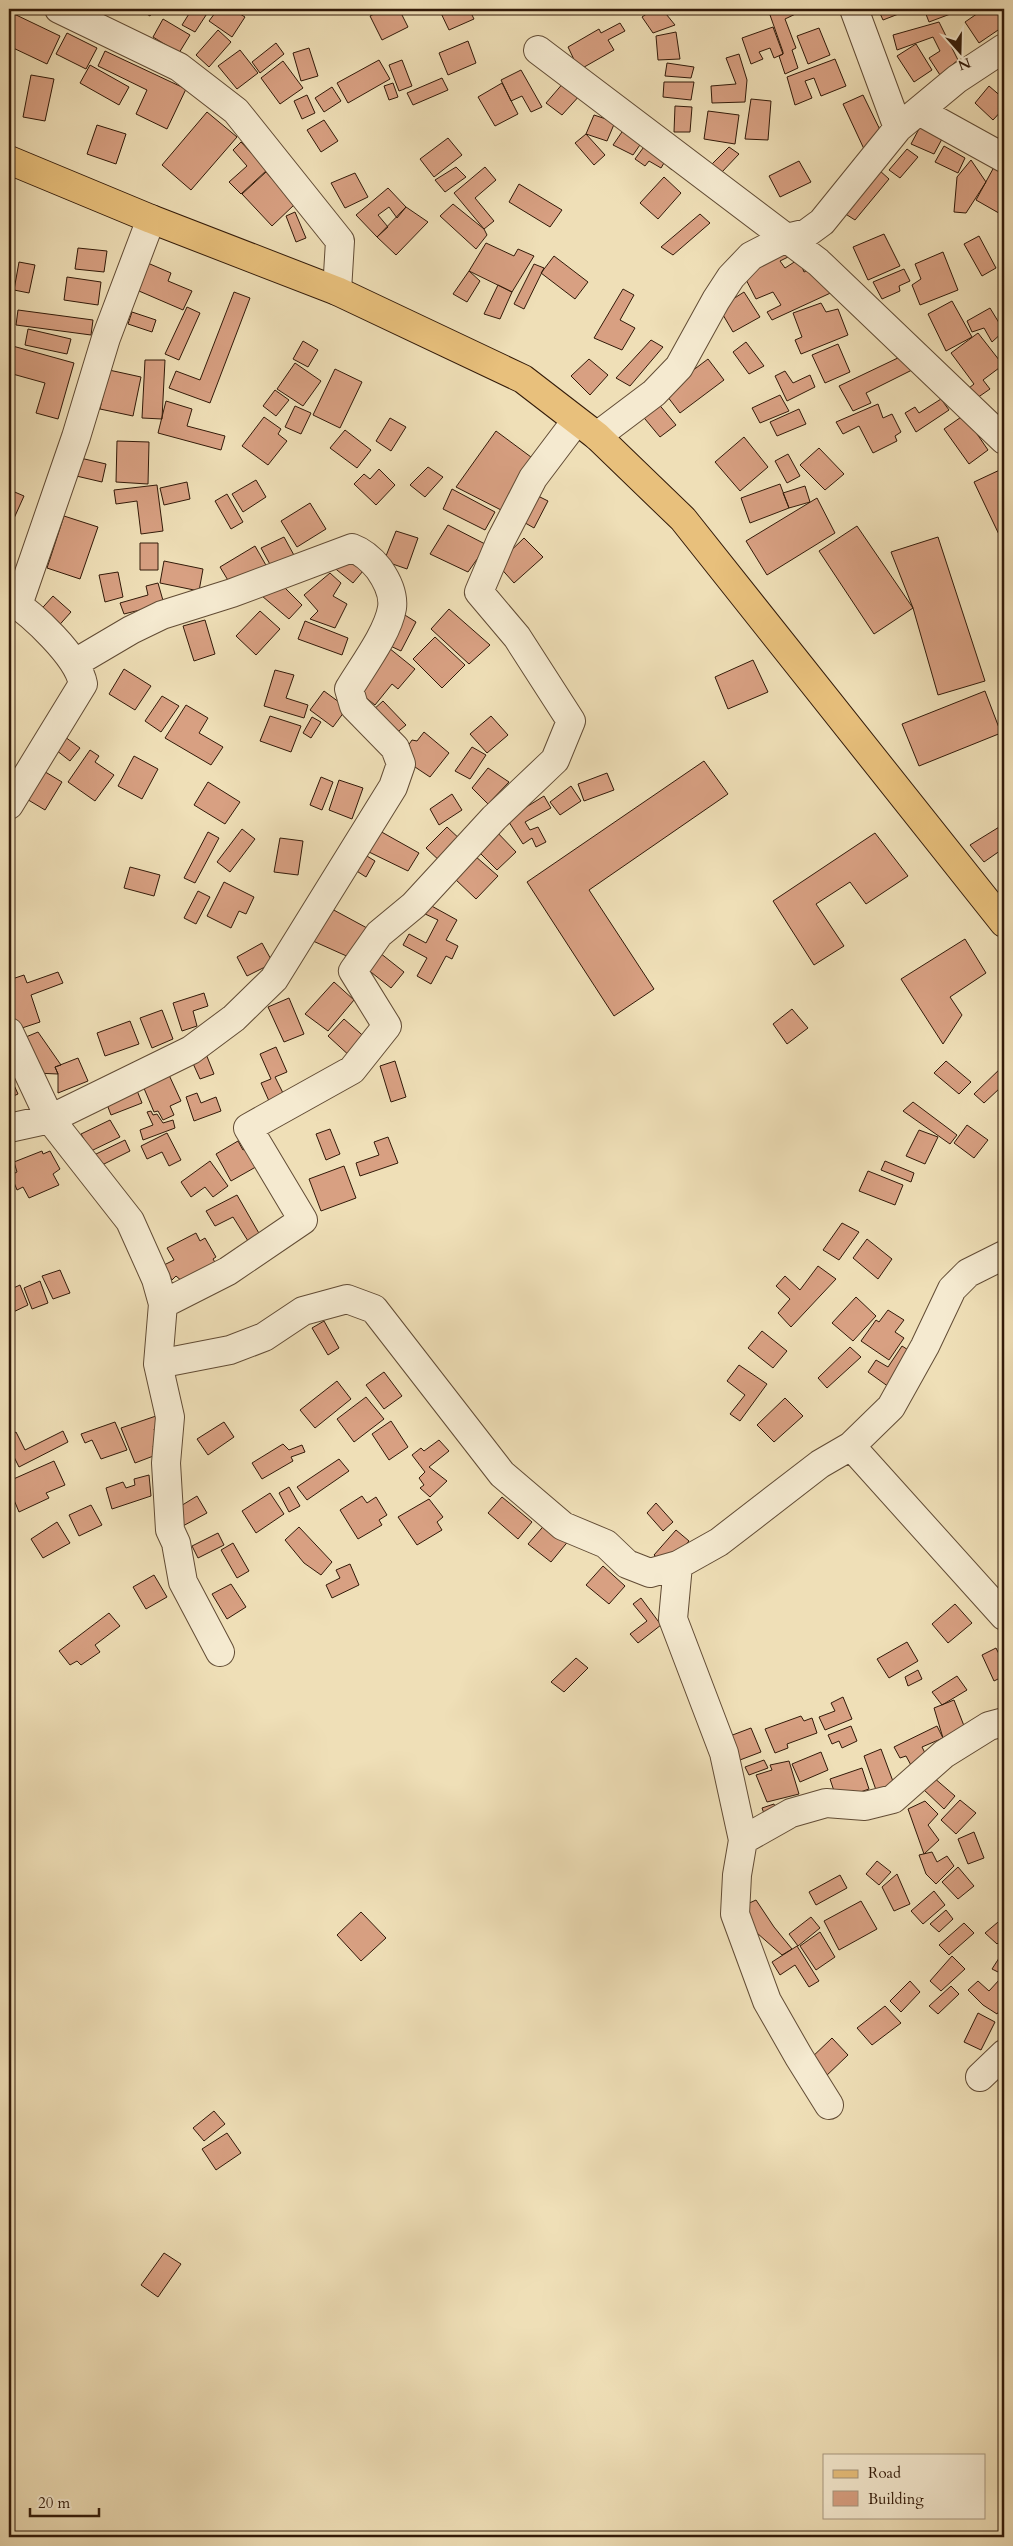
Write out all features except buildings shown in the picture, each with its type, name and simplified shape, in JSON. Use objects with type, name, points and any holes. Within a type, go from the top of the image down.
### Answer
[{"type":"main road","points":[[9,160],[151,219],[337,291],[523,379],[586,428],[683,518],[1004,923]]},
{"type":"street","points":[[59,9],[179,67],[236,110],[340,241],[337,291]]},
{"type":"street","points":[[854,9],[898,128]]},
{"type":"street","points":[[163,1304],[228,1271],[303,1220],[248,1128],[352,1070],[387,1026],[354,971],[379,934],[414,905],[494,818],[555,760],[571,721],[517,637],[479,592],[501,540],[534,478],[586,428],[654,392],[679,367],[716,300],[731,277],[751,256],[786,238],[807,233],[822,222],[898,128],[957,79],[1004,48]]},
{"type":"street","points":[[538,50],[786,238],[838,280],[1004,440]]},
{"type":"street","points":[[919,111],[1004,158]]},
{"type":"street","points":[[9,805],[83,684],[75,663],[13,602],[76,437],[106,338],[151,219]]},
{"type":"street","points":[[9,1128],[50,1119],[191,1050],[234,1018],[274,979],[393,787],[402,764],[395,748],[354,706],[350,697],[349,689],[385,628],[392,607],[391,594],[384,575],[361,551],[352,548],[232,593],[162,615],[131,630],[75,663]]},
{"type":"street","points":[[9,1032],[50,1119],[130,1221],[156,1279],[163,1304],[158,1364],[170,1417],[166,1463],[170,1530],[176,1543],[184,1582],[220,1652]]},
{"type":"street","points":[[158,1364],[230,1350],[264,1338],[303,1311],[348,1299],[374,1309],[502,1474],[563,1526],[606,1544],[627,1564],[650,1573],[678,1565],[719,1542],[820,1464],[851,1446],[891,1407],[926,1346],[952,1289],[968,1273],[1004,1255]]},
{"type":"street","points":[[851,1446],[1004,1616]]},
{"type":"street","points":[[678,1565],[673,1619],[724,1753],[743,1840],[737,1875],[735,1914],[767,2001],[798,2058],[829,2104]]},
{"type":"street","points":[[743,1840],[791,1813],[826,1802],[865,1806],[892,1799],[944,1754],[989,1726],[1004,1722]]},
{"type":"street","points":[[980,2077],[1004,2054]]}]
